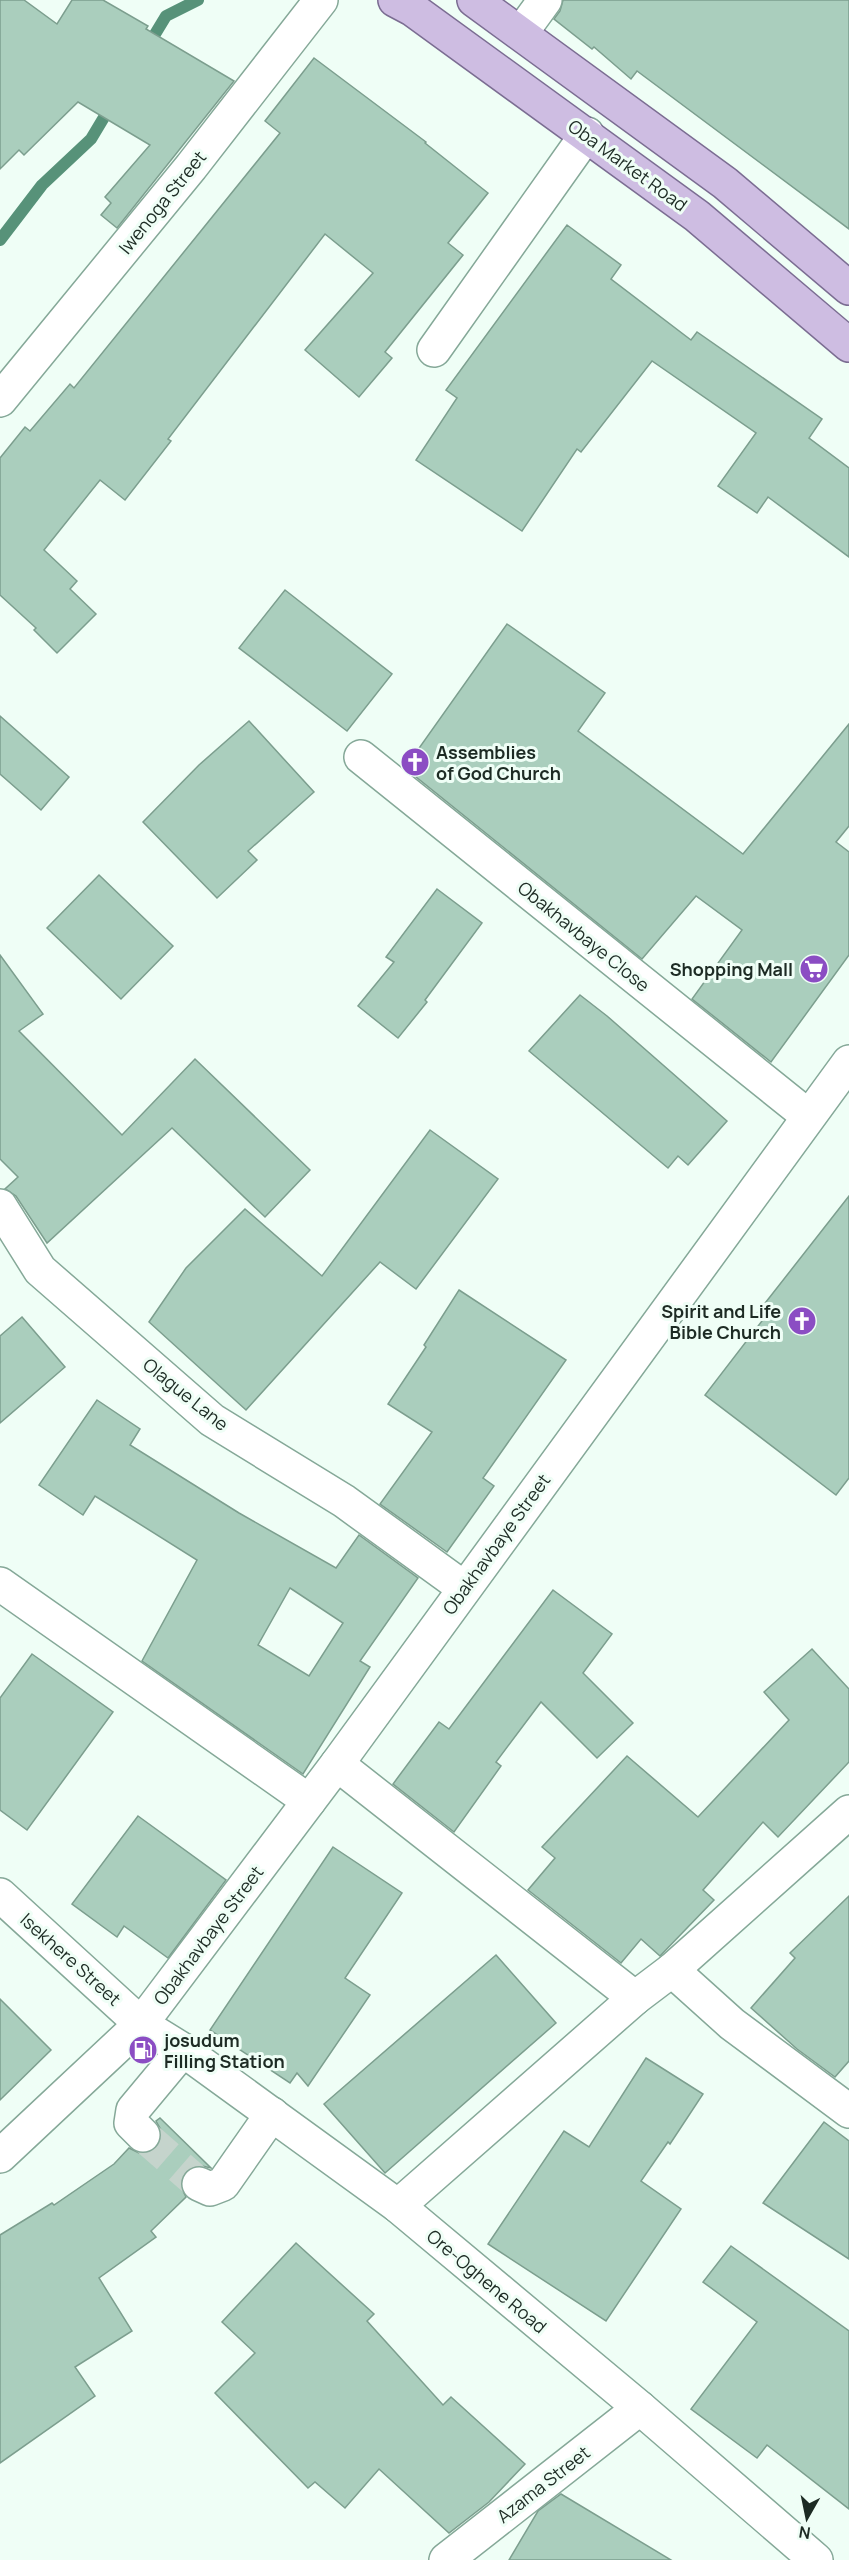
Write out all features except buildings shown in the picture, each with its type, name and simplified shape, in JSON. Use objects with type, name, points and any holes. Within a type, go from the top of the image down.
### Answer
[{"type":"main road","name":"Oba Market Road","points":[[395,0],[412,9],[587,134],[697,216],[849,345]]},
{"type":"main road","points":[[474,0],[725,183],[849,288]]},
{"type":"street","name":"Iwenoga Street","points":[[0,400],[191,167],[321,0]]},
{"type":"street","points":[[520,33],[545,0]]},
{"type":"street","points":[[434,350],[587,134]]},
{"type":"street","name":"Obakhavbaye Close","points":[[361,757],[808,1116]]},
{"type":"street","name":"Obakhavbaye Street","points":[[0,2156],[141,2024],[337,1764],[849,1062]]},
{"type":"street","name":"Olague Lane","points":[[0,1206],[40,1270],[212,1420],[344,1501],[464,1588]]},
{"type":"street","points":[[0,1584],[309,1801]]},
{"type":"street","points":[[337,1764],[635,1998]]},
{"type":"street","points":[[398,2206],[635,1998],[672,1970],[849,1812]]},
{"type":"street","name":"Isekhere Street","points":[[0,1895],[141,2024]]},
{"type":"street","points":[[672,1970],[732,2024],[849,2111]]},
{"type":"street","name":"Ore-Oghene Road","points":[[141,2024],[183,2050],[398,2206],[640,2408],[816,2560]]},
{"type":"street","points":[[143,2135],[131,2124],[133,2110],[183,2050]]},
{"type":"street","points":[[199,2184],[210,2189],[223,2184],[272,2114]]},
{"type":"street","name":"Azama Street","points":[[446,2560],[640,2408]]},
{"type":"waterway","points":[[146,49],[166,16],[198,0]]},
{"type":"waterway","points":[[0,240],[42,185],[91,139],[112,104]]},
{"type":"tunnel","points":[[143,2135],[199,2184]]},
{"type":"place","name":"Assemblies of God Church","points":[[415,762]]},
{"type":"place","name":"Shopping Mall","points":[[814,969]]},
{"type":"place","name":"Spirit and Life Bible Church","points":[[802,1321]]},
{"type":"place","name":"josudum Filling Station","points":[[143,2050]]}]
